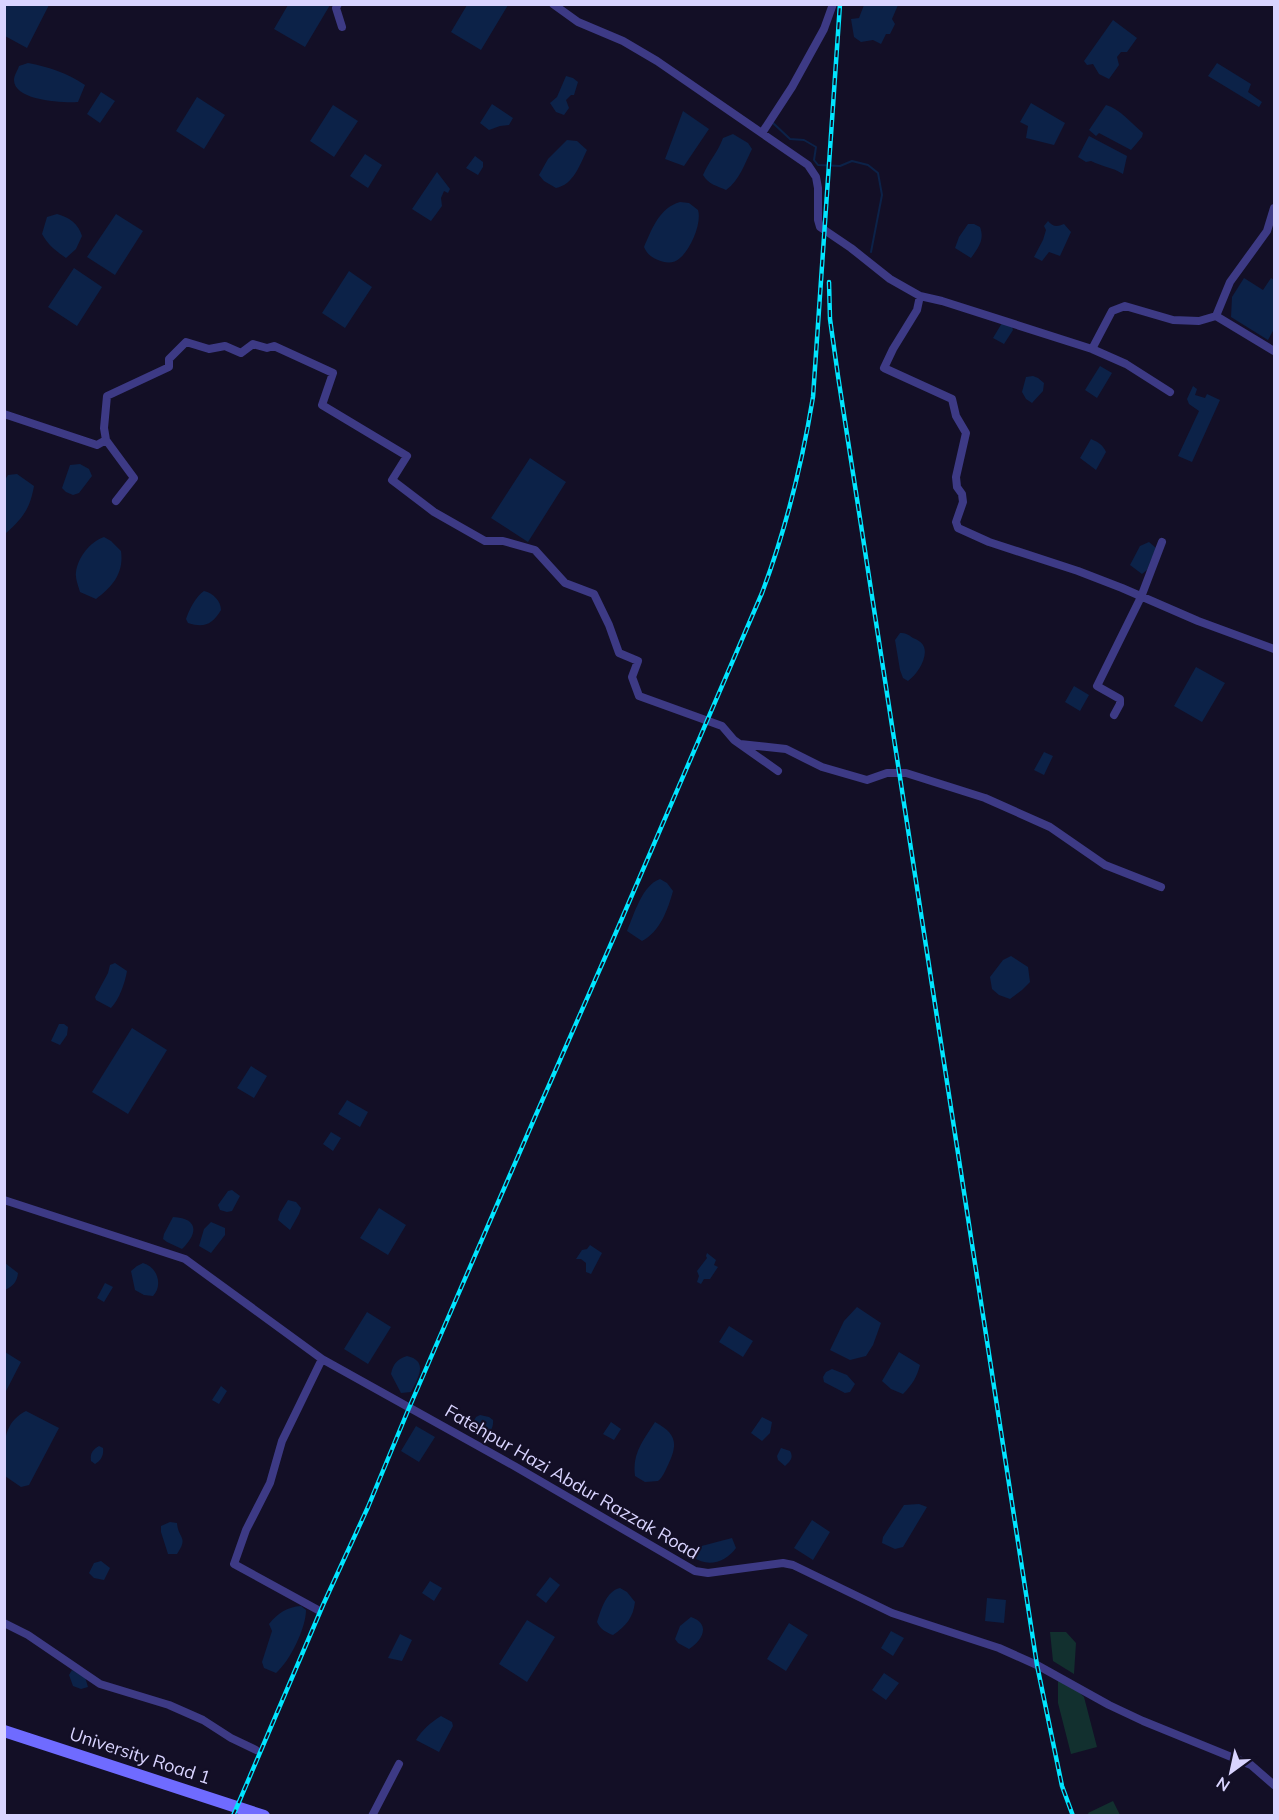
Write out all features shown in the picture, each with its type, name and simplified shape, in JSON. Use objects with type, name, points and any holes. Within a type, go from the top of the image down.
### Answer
[{"type":"main road","name":"University Road 1","points":[[4,1731],[264,1815]]},
{"type":"street","points":[[338,4],[336,8],[342,27]]},
{"type":"street","points":[[553,4],[578,22],[623,41],[649,56],[808,165],[816,177],[820,227],[890,279],[920,296],[1092,349],[1126,364],[1170,392]]},
{"type":"street","points":[[762,133],[792,87],[824,29],[833,4]]},
{"type":"street","points":[[1216,316],[1230,282],[1267,231],[1275,208]]},
{"type":"street","points":[[920,296],[917,310],[893,349],[884,369],[952,399],[956,416],[966,433],[956,477],[963,502],[956,522],[958,528],[989,542],[1078,571],[1198,621],[1275,649]]},
{"type":"street","points":[[1092,349],[1112,311],[1125,306],[1173,320],[1199,321],[1216,316],[1275,351]]},
{"type":"street","points":[[116,501],[134,478],[106,440],[104,428],[107,396],[169,367],[169,359],[186,342],[209,349],[225,346],[241,352],[253,344],[267,348],[274,346],[333,373],[322,405],[407,456],[392,480],[434,512],[485,541],[503,541],[535,550],[565,583],[594,594],[619,653],[638,661],[633,677],[639,696],[722,726],[740,744],[778,771]]},
{"type":"street","points":[[4,414],[97,445],[106,440]]},
{"type":"street","points":[[1114,715],[1120,699],[1097,686],[1141,597],[1162,542]]},
{"type":"street","points":[[740,744],[786,749],[822,767],[867,780],[887,773],[906,773],[985,798],[1050,827],[1105,865],[1161,887]]},
{"type":"street","name":"Fatehpur Hazi Abdur Razzak Road","points":[[4,1200],[185,1259],[322,1359],[516,1467],[695,1571],[708,1573],[783,1563],[793,1564],[891,1613],[999,1648],[1037,1665],[1108,1705],[1251,1765],[1275,1785]]},
{"type":"street","points":[[318,1610],[234,1564],[246,1530],[270,1483],[282,1441],[322,1359]]},
{"type":"street","points":[[4,1623],[28,1635],[100,1684],[169,1705],[203,1720],[231,1738],[256,1750]]},
{"type":"street","points":[[372,1815],[399,1764]]},
{"type":"green space","points":[[1050,1632],[1066,1632],[1076,1643],[1074,1674],[1053,1661]]},
{"type":"green space","points":[[1058,1680],[1074,1687],[1084,1697],[1097,1747],[1071,1754],[1058,1703]]},
{"type":"green space","points":[[1113,1801],[1120,1815],[1089,1815],[1088,1813]]},
{"type":"water","points":[[4,5],[49,5],[27,48],[5,36]]},
{"type":"water","points":[[288,5],[330,5],[305,47],[274,29]]},
{"type":"water","points":[[467,5],[508,5],[481,50],[451,32]]},
{"type":"water","points":[[864,5],[898,5],[892,19],[895,24],[881,44],[873,40],[861,42],[854,37],[851,19],[859,18]]},
{"type":"water","points":[[1113,20],[1137,38],[1127,52],[1121,52],[1117,57],[1119,65],[1109,79],[1099,74],[1093,64],[1087,65],[1084,61]]},
{"type":"water","points":[[28,63],[58,71],[85,85],[78,102],[41,99],[22,92],[16,87],[14,78],[19,66]]},
{"type":"water","points":[[1217,63],[1251,84],[1248,92],[1262,102],[1259,107],[1208,76]]},
{"type":"water","points":[[566,76],[578,82],[574,95],[566,100],[569,108],[564,115],[556,112],[550,103],[557,97]]},
{"type":"water","points":[[101,92],[115,101],[100,123],[87,114]]},
{"type":"water","points":[[197,97],[225,115],[204,149],[176,131]]},
{"type":"water","points":[[1031,103],[1065,123],[1054,145],[1026,138],[1028,126],[1020,122]]},
{"type":"water","points":[[492,104],[513,118],[509,125],[489,130],[480,123]]},
{"type":"water","points":[[333,105],[358,121],[334,157],[310,141]]},
{"type":"water","points":[[1106,105],[1121,113],[1143,133],[1131,150],[1099,133],[1096,136],[1089,130]]},
{"type":"water","points":[[683,111],[709,129],[684,166],[665,159]]},
{"type":"water","points":[[733,134],[748,143],[752,149],[738,177],[726,190],[710,183],[703,175],[723,138]]},
{"type":"water","points":[[1089,136],[1127,156],[1123,174],[1091,161],[1086,162],[1078,157]]},
{"type":"water","points":[[567,140],[577,141],[587,150],[571,179],[556,188],[539,175],[548,159]]},
{"type":"water","points":[[365,154],[382,165],[368,188],[350,176]]},
{"type":"water","points":[[475,156],[483,162],[478,175],[466,168]]},
{"type":"water","points":[[437,172],[450,189],[448,193],[444,191],[441,198],[442,206],[431,221],[412,209]]},
{"type":"water","points":[[680,202],[689,203],[698,210],[695,236],[688,249],[678,260],[666,262],[653,258],[644,247],[653,226],[661,214]]},
{"type":"water","points":[[57,214],[73,222],[82,236],[76,249],[66,258],[52,248],[42,234],[47,217]]},
{"type":"water","points":[[116,214],[143,231],[115,275],[87,257]]},
{"type":"water","points":[[1048,221],[1055,226],[1064,224],[1071,232],[1060,256],[1049,252],[1042,261],[1034,257],[1043,240],[1046,230],[1044,226]]},
{"type":"water","points":[[968,224],[980,227],[982,236],[971,258],[955,248]]},
{"type":"water","points":[[74,268],[102,287],[77,326],[48,307]]},
{"type":"water","points":[[349,271],[372,287],[345,328],[322,313]]},
{"type":"water","points":[[1244,278],[1263,290],[1271,278],[1274,280],[1274,329],[1268,340],[1231,317],[1232,297]]},
{"type":"water","points":[[1002,323],[1012,327],[1013,330],[1004,344],[993,338]]},
{"type":"water","points":[[1100,366],[1112,373],[1097,398],[1085,390]]},
{"type":"water","points":[[1033,376],[1044,383],[1043,391],[1032,403],[1022,392],[1026,377]]},
{"type":"water","points":[[1193,386],[1197,389],[1195,395],[1205,398],[1207,394],[1220,400],[1192,462],[1178,456],[1199,411],[1189,404],[1187,399]]},
{"type":"water","points":[[1091,439],[1100,444],[1106,452],[1096,470],[1080,458]]},
{"type":"water","points":[[530,458],[566,482],[528,542],[491,518]]},
{"type":"water","points":[[80,464],[89,469],[92,476],[79,493],[73,495],[62,488],[70,465]]},
{"type":"water","points":[[17,474],[34,486],[25,513],[5,534],[5,480],[8,475]]},
{"type":"water","points":[[104,537],[121,551],[121,566],[112,584],[96,599],[80,592],[76,572],[85,551],[94,542]]},
{"type":"water","points":[[1149,542],[1156,548],[1147,570],[1142,574],[1130,565],[1140,546]]},
{"type":"water","points":[[204,591],[216,598],[221,610],[207,624],[188,623],[186,619],[191,608]]},
{"type":"water","points":[[900,633],[920,641],[925,651],[921,666],[908,681],[903,678],[900,670],[895,640]]},
{"type":"water","points":[[1196,667],[1225,683],[1202,722],[1174,706]]},
{"type":"water","points":[[1074,686],[1089,695],[1080,711],[1065,702]]},
{"type":"water","points":[[1044,752],[1053,756],[1044,775],[1034,770]]},
{"type":"water","points":[[660,879],[667,883],[673,891],[666,912],[658,926],[642,941],[627,931],[643,894],[648,887]]},
{"type":"water","points":[[1011,956],[1028,967],[1030,982],[1010,999],[999,995],[992,989],[990,977],[1003,960]]},
{"type":"water","points":[[115,963],[127,971],[117,1001],[111,1008],[96,1000],[95,997],[110,965]]},
{"type":"water","points":[[59,1024],[68,1027],[67,1035],[60,1045],[51,1041]]},
{"type":"water","points":[[132,1028],[167,1050],[128,1114],[92,1092]]},
{"type":"water","points":[[251,1066],[267,1076],[254,1098],[237,1088]]},
{"type":"water","points":[[347,1100],[368,1112],[360,1127],[338,1114]]},
{"type":"water","points":[[331,1132],[341,1138],[333,1151],[323,1144]]},
{"type":"water","points":[[232,1190],[240,1196],[232,1211],[220,1210],[218,1205],[228,1191]]},
{"type":"water","points":[[288,1200],[296,1202],[301,1208],[290,1230],[278,1220]]},
{"type":"water","points":[[379,1208],[406,1225],[388,1255],[360,1238]]},
{"type":"water","points":[[173,1217],[188,1220],[193,1228],[191,1238],[182,1249],[163,1239]]},
{"type":"water","points":[[211,1222],[225,1228],[225,1235],[211,1253],[199,1246],[204,1229]]},
{"type":"water","points":[[590,1245],[602,1253],[591,1274],[586,1272],[586,1263],[581,1259],[576,1259],[582,1250],[587,1249]]},
{"type":"water","points":[[707,1253],[716,1260],[714,1265],[718,1267],[710,1279],[704,1279],[701,1284],[697,1282],[699,1276],[697,1271],[707,1258]]},
{"type":"water","points":[[5,1263],[18,1273],[14,1283],[5,1290]]},
{"type":"water","points":[[143,1263],[152,1268],[157,1277],[158,1287],[153,1296],[144,1295],[135,1290],[131,1271]]},
{"type":"water","points":[[105,1283],[113,1287],[104,1302],[97,1298]]},
{"type":"water","points":[[857,1307],[881,1323],[873,1345],[866,1356],[850,1360],[830,1350],[844,1321]]},
{"type":"water","points":[[367,1312],[391,1327],[368,1364],[344,1349]]},
{"type":"water","points":[[729,1326],[753,1341],[743,1357],[719,1342]]},
{"type":"water","points":[[5,1352],[21,1362],[5,1393]]},
{"type":"water","points":[[899,1352],[920,1365],[914,1381],[903,1394],[891,1389],[882,1381]]},
{"type":"water","points":[[407,1356],[418,1362],[420,1371],[411,1392],[401,1393],[391,1374],[396,1362]]},
{"type":"water","points":[[832,1369],[847,1375],[855,1384],[850,1392],[845,1393],[824,1382],[823,1377],[826,1372]]},
{"type":"water","points":[[221,1386],[227,1391],[219,1404],[212,1400]]},
{"type":"water","points":[[26,1411],[59,1428],[29,1485],[21,1487],[5,1476],[4,1448],[12,1423]]},
{"type":"water","points":[[480,1415],[493,1420],[491,1430],[483,1438],[470,1428],[476,1417]]},
{"type":"water","points":[[762,1417],[772,1422],[770,1433],[762,1441],[751,1433]]},
{"type":"water","points":[[611,1422],[621,1429],[614,1440],[603,1434]]},
{"type":"water","points":[[655,1422],[671,1435],[674,1440],[673,1451],[660,1479],[645,1482],[635,1476],[635,1461],[639,1448]]},
{"type":"water","points":[[416,1426],[435,1437],[419,1462],[401,1451]]},
{"type":"water","points":[[99,1446],[103,1448],[103,1453],[95,1464],[91,1461],[91,1454]]},
{"type":"water","points":[[781,1448],[790,1451],[792,1456],[785,1466],[777,1456]]},
{"type":"water","points":[[919,1504],[927,1507],[903,1547],[895,1549],[882,1543],[883,1537],[904,1505]]},
{"type":"water","points":[[812,1520],[830,1532],[813,1560],[794,1548]]},
{"type":"water","points":[[170,1522],[177,1523],[183,1540],[177,1554],[168,1554],[161,1532],[161,1526]]},
{"type":"water","points":[[732,1538],[736,1548],[722,1560],[711,1563],[693,1557],[694,1548]]},
{"type":"water","points":[[101,1561],[110,1568],[104,1580],[94,1578],[89,1573],[94,1563]]},
{"type":"water","points":[[550,1577],[560,1585],[546,1603],[536,1595]]},
{"type":"water","points":[[430,1581],[442,1588],[434,1601],[422,1593]]},
{"type":"water","points":[[620,1588],[627,1592],[635,1602],[633,1613],[628,1621],[613,1635],[600,1627],[597,1622],[608,1597]]},
{"type":"water","points":[[987,1598],[1006,1600],[1004,1623],[985,1621]]},
{"type":"water","points":[[301,1606],[306,1610],[305,1617],[292,1653],[276,1673],[264,1668],[262,1662],[272,1631],[269,1624],[283,1611]]},
{"type":"water","points":[[691,1617],[701,1624],[703,1632],[698,1641],[689,1649],[675,1639],[680,1626]]},
{"type":"water","points":[[527,1620],[555,1637],[527,1682],[499,1664]]},
{"type":"water","points":[[789,1623],[808,1635],[786,1671],[767,1659]]},
{"type":"water","points":[[891,1631],[904,1638],[893,1656],[881,1648]]},
{"type":"water","points":[[400,1634],[412,1640],[402,1661],[388,1658]]},
{"type":"water","points":[[72,1670],[85,1677],[88,1687],[81,1689],[73,1686],[69,1675]]},
{"type":"water","points":[[884,1673],[899,1683],[886,1700],[872,1690]]},
{"type":"water","points":[[441,1716],[452,1722],[453,1726],[439,1752],[416,1740],[427,1726]]},
{"type":"waterway","points":[[773,123],[790,139],[804,140],[816,147],[814,160],[818,165],[840,166],[852,161],[868,165],[878,173],[882,195],[871,252]]},
{"type":"railway","points":[[233,1816],[771,569],[804,447],[813,397],[840,4]]},
{"type":"railway","points":[[829,282],[830,319],[838,376],[1037,1665],[1062,1786],[1073,1816]]}]
